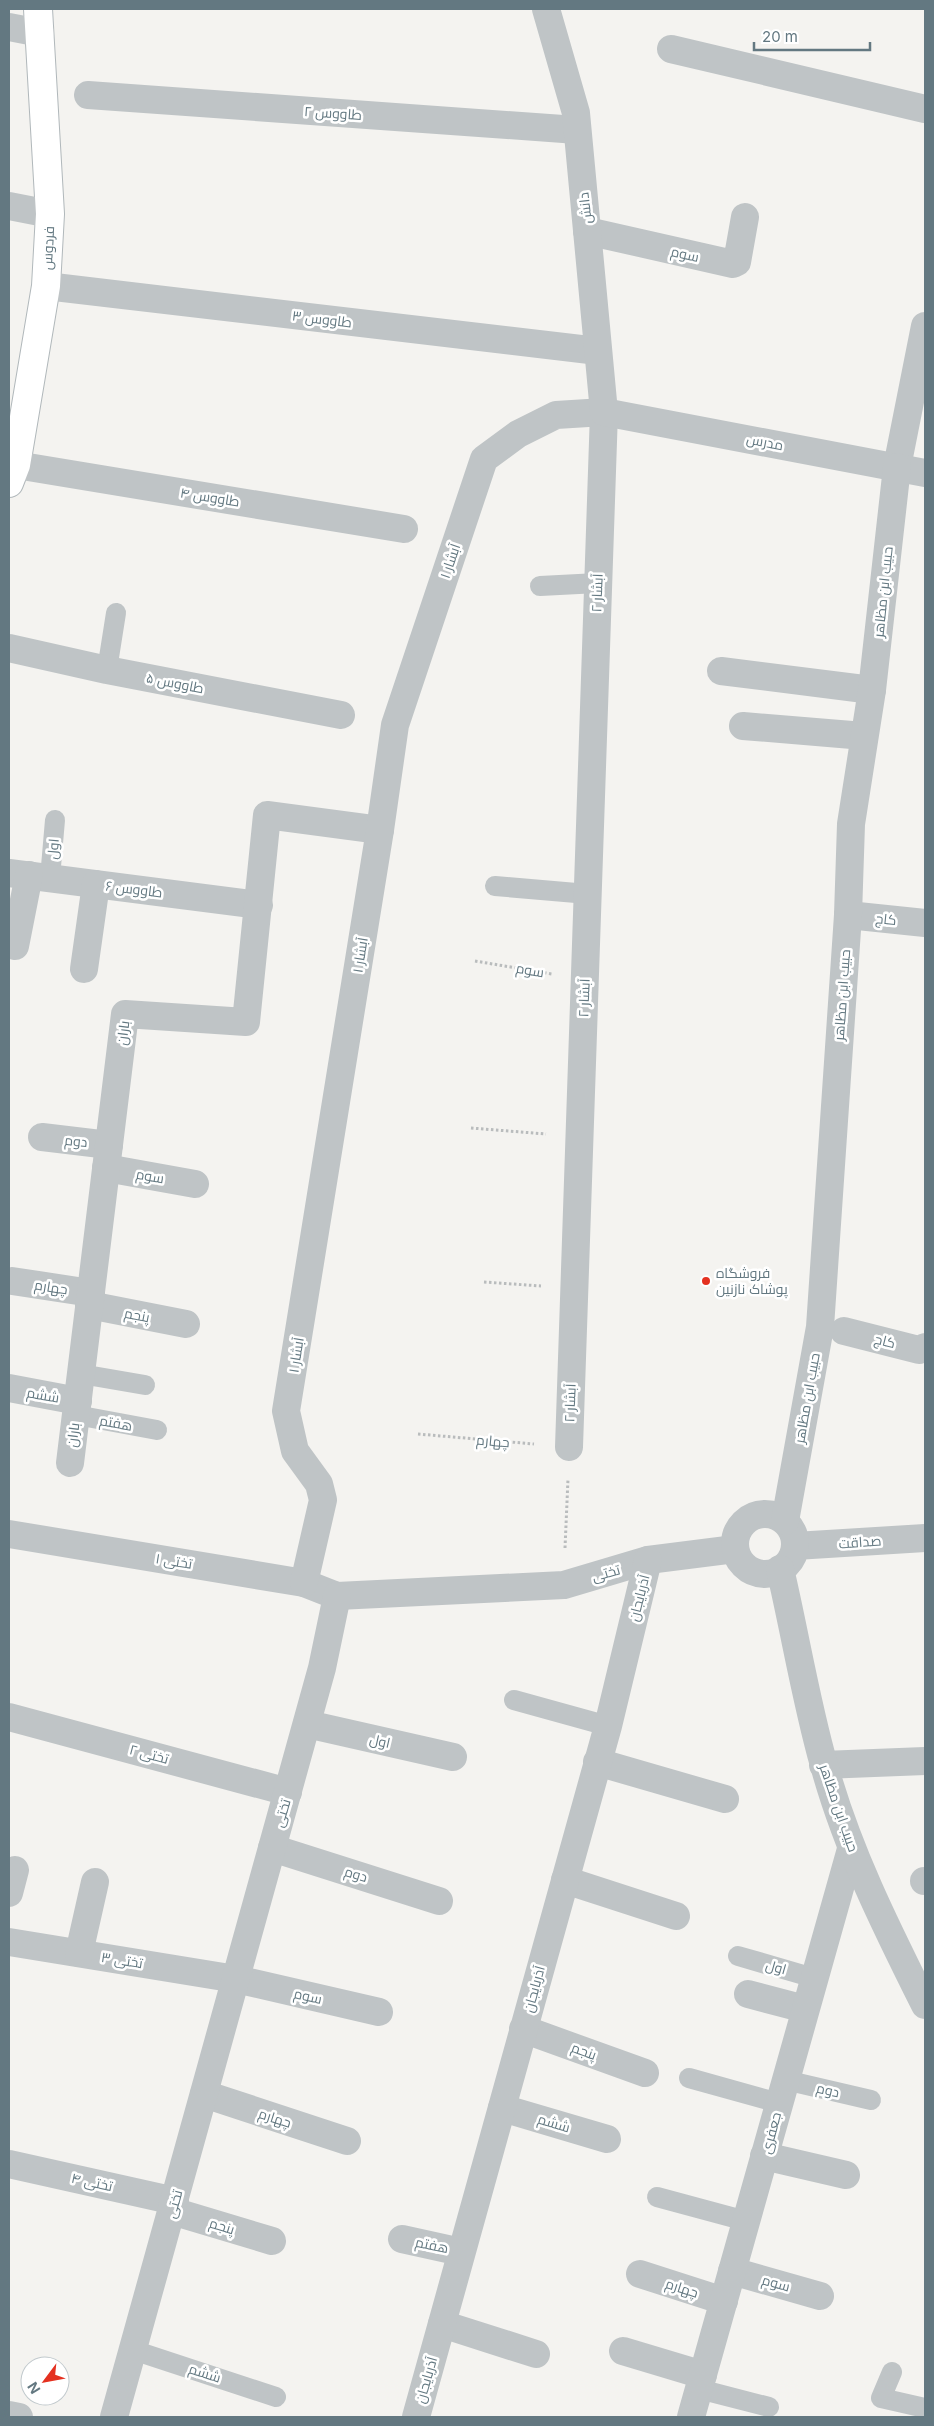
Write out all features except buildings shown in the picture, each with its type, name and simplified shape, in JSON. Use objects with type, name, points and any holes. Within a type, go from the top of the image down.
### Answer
[{"type":"main road","name":"فردوس","points":[[13,474],[17,420],[46,286],[50,214],[39,21]]},
{"type":"street","name":"دانش","points":[[546,9],[576,113],[604,412]]},
{"type":"street","points":[[9,26],[39,21]]},
{"type":"street","points":[[671,49],[925,109]]},
{"type":"street","name":"طاووس ۲","points":[[88,95],[577,130]]},
{"type":"street","points":[[9,206],[50,214]]},
{"type":"street","name":"سوم","points":[[587,231],[733,264],[737,262],[745,217]]},
{"type":"street","name":"طاووس ۳","points":[[46,286],[598,351]]},
{"type":"street","name":"حبیب ابن مظاهر","points":[[785,1521],[820,1327],[848,915],[851,824],[872,690],[897,468],[925,326]]},
{"type":"street","name":"مدرس","points":[[604,412],[925,473]]},
{"type":"street","name":"آبشار ۲","points":[[569,1448],[604,412]]},
{"type":"street","name":"آبشار ۱","points":[[304,1583],[323,1500],[319,1484],[294,1451],[286,1411],[380,830],[395,725],[484,459],[518,434],[556,414],[604,412]]},
{"type":"street","name":"طاووس ۴","points":[[13,474],[404,529]]},
{"type":"street","name":"طاووس ۵","points":[[9,648],[107,670],[341,715]]},
{"type":"street","points":[[721,671],[872,690]]},
{"type":"street","points":[[744,726],[864,736]]},
{"type":"street","name":"باران","points":[[70,1463],[125,1014],[246,1022],[267,815],[380,830]]},
{"type":"street","points":[[15,946],[29,875]]},
{"type":"street","name":"طاووس ۶","points":[[29,875],[259,905]]},
{"type":"street","points":[[84,969],[96,884]]},
{"type":"street","name":"کاج","points":[[848,915],[925,923]]},
{"type":"street","name":"دوم","points":[[42,1137],[108,1156]]},
{"type":"street","name":"سوم","points":[[108,1156],[195,1184]]},
{"type":"street","name":"چهارم","points":[[12,1280],[90,1299]]},
{"type":"street","name":"پنجم","points":[[90,1299],[186,1324]]},
{"type":"street","name":"کاج","points":[[844,1331],[919,1350],[925,1347]]},
{"type":"street","name":"ششم","points":[[9,1388],[77,1408]]},
{"type":"street","points":[[771,1514],[785,1521],[790,1528],[795,1546],[788,1563],[770,1574],[752,1571],[739,1560],[735,1549],[735,1538],[739,1528],[746,1520],[755,1515],[771,1514]]},
{"type":"street","name":"تختی ۱","points":[[9,1534],[304,1583],[337,1596]]},
{"type":"street","name":"صداقت","points":[[795,1546],[925,1538]]},
{"type":"street","name":"تختی","points":[[114,2417],[307,1724],[322,1668],[337,1596],[564,1585],[648,1560],[735,1549]]},
{"type":"street","name":"آذربایجان","points":[[416,2417],[608,1726],[648,1560]]},
{"type":"street","name":"حبیب ابن مظاهر","points":[[780,1569],[823,1765],[852,1849],[891,1937],[925,2005]]},
{"type":"street","name":"تختی ۲","points":[[9,1717],[288,1792]]},
{"type":"street","name":"اول","points":[[307,1724],[452,1757]]},
{"type":"street","points":[[823,1765],[925,1761]]},
{"type":"street","points":[[597,1762],[725,1800]]},
{"type":"street","name":"دوم","points":[[272,1848],[439,1901]]},
{"type":"street","name":"جعفری","points":[[691,2417],[805,2009],[852,1849]]},
{"type":"street","points":[[565,1880],[676,1916]]},
{"type":"street","points":[[79,1953],[95,1882]]},
{"type":"street","name":"تختی ۳","points":[[9,1942],[236,1979]]},
{"type":"street","name":"سوم","points":[[236,1979],[379,2012]]},
{"type":"street","points":[[748,1994],[805,2009]]},
{"type":"street","name":"پنجم","points":[[524,2029],[645,2073]]},
{"type":"street","name":"چهارم","points":[[204,2094],[347,2141]]},
{"type":"street","name":"ششم","points":[[502,2108],[607,2139]]},
{"type":"street","points":[[764,2156],[846,2176]]},
{"type":"street","name":"تختی ۴","points":[[9,2164],[173,2206]]},
{"type":"street","name":"پنجم","points":[[173,2206],[272,2241]]},
{"type":"street","name":"هفتم","points":[[402,2239],[461,2252]]},
{"type":"street","name":"سوم","points":[[732,2270],[820,2296]]},
{"type":"street","name":"چهارم","points":[[640,2274],[724,2301]]},
{"type":"street","points":[[442,2324],[536,2354]]},
{"type":"street","points":[[624,2352],[701,2382]]},
{"type":"street","points":[[9,2415],[19,2417]]},
{"type":"lane","points":[[540,586],[598,583]]},
{"type":"lane","points":[[107,670],[116,613]]},
{"type":"lane","name":"اول","points":[[29,875],[55,820]]},
{"type":"lane","points":[[495,886],[588,894]]},
{"type":"lane","points":[[81,1374],[145,1385]]},
{"type":"lane","name":"هفتم","points":[[77,1408],[157,1430]]},
{"type":"lane","points":[[514,1700],[608,1726]]},
{"type":"lane","name":"اول","points":[[738,1956],[814,1978]]},
{"type":"lane","name":"دوم","points":[[690,2078],[782,2092],[871,2100]]},
{"type":"lane","points":[[657,2198],[746,2221]]},
{"type":"lane","name":"ششم","points":[[133,2350],[276,2397]]},
{"type":"lane","points":[[892,2372],[881,2398],[925,2408]]},
{"type":"lane","points":[[701,2382],[769,2407]]},
{"type":"path","name":"سوم","points":[[476,960],[585,979]]},
{"type":"path","points":[[471,1128],[579,1136]]},
{"type":"path","points":[[484,1282],[574,1288]]},
{"type":"path","name":"چهارم","points":[[418,1434],[569,1448]]},
{"type":"path","points":[[564,1585],[569,1448]]},
{"type":"place","name":"فروشگاه پوشاک نازنین","points":[[706,1281]]}]
